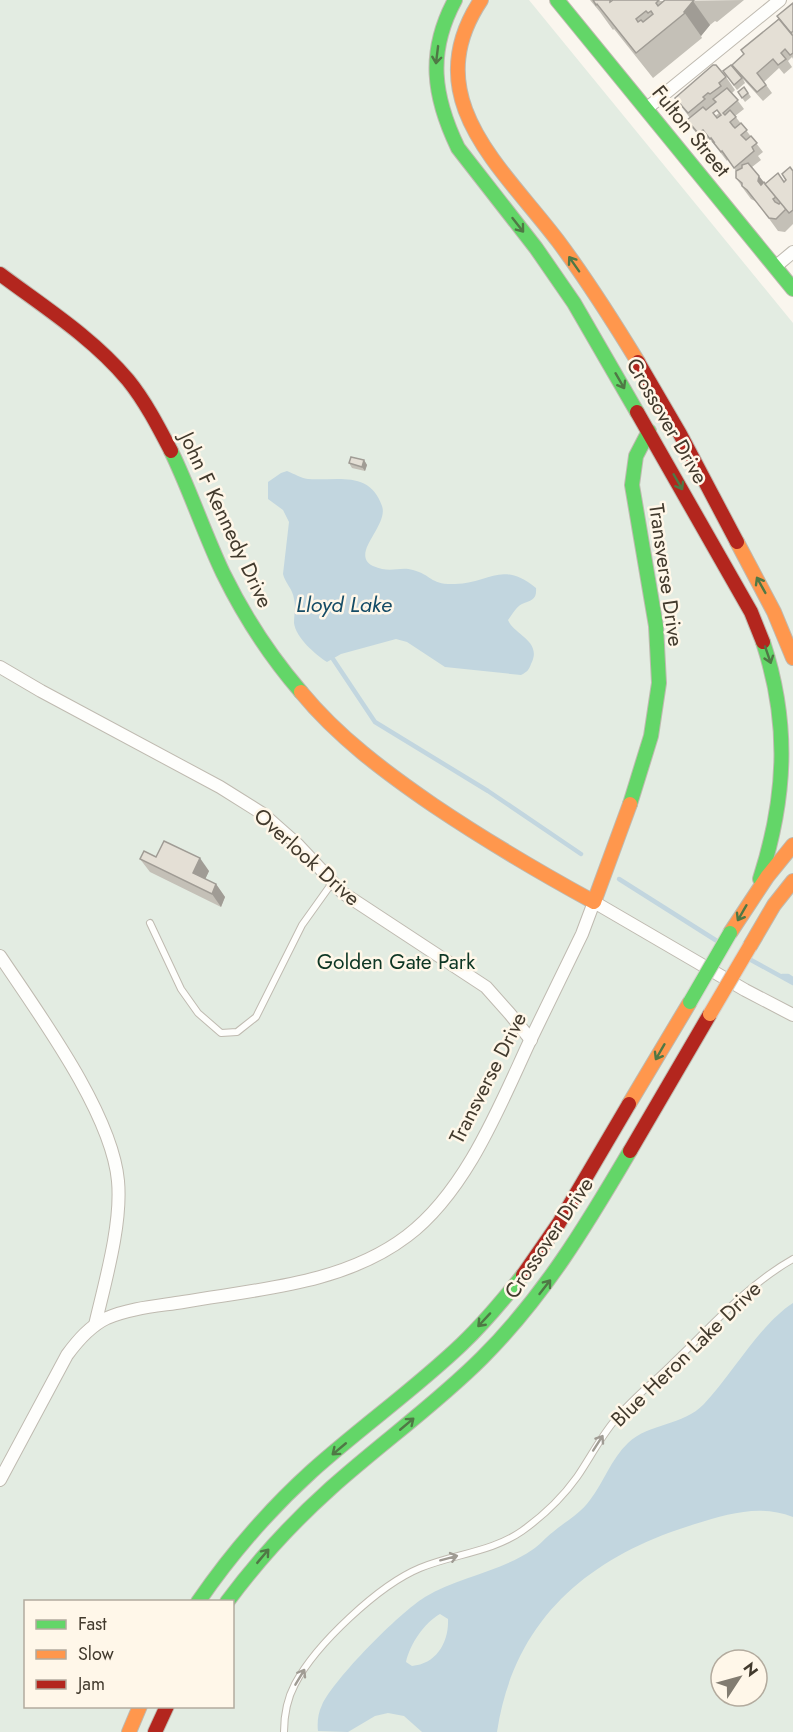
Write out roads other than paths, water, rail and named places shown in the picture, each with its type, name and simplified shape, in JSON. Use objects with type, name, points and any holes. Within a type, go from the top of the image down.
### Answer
[{"type":"main road","name":"Crossover Drive","points":[[199,1600],[240,1545],[280,1502],[446,1358],[504,1299],[539,1254],[559,1224],[754,892],[764,871],[779,817],[784,783],[784,735],[778,686],[764,641],[751,612],[592,331],[536,248],[458,148],[448,130],[437,94],[436,56],[444,20],[455,0]]},
{"type":"main road","name":"Crossover Drive","points":[[481,0],[465,28],[458,58],[459,91],[468,121],[482,144],[554,235],[607,312],[669,413],[771,602],[793,658]]},
{"type":"main road","name":"Fulton Street","points":[[557,0],[793,289]]},
{"type":"main road","name":"John F Kennedy Drive","points":[[0,274],[89,341],[114,364],[141,398],[167,442],[216,558],[236,599],[268,649],[322,716],[368,757],[425,799],[495,845],[594,902]]},
{"type":"main road","points":[[607,312],[648,397],[651,413],[649,431],[664,435],[675,442],[696,475],[712,494]]},
{"type":"main road","name":"Transverse Drive","points":[[594,902],[640,774],[656,710],[658,671],[656,624],[632,485],[636,450],[649,431]]},
{"type":"main road","name":"Crossover Drive","points":[[754,892],[793,845]]},
{"type":"main road","name":"Crossover Drive","points":[[229,1600],[271,1546],[309,1507],[462,1376],[522,1315],[559,1268],[774,905],[793,856]]},
{"type":"main road","points":[[774,905],[793,881]]},
{"type":"main road","points":[[129,1732],[140,1708]]},
{"type":"main road","points":[[155,1732],[167,1708]]},
{"type":"street","points":[[646,109],[780,0]]},
{"type":"street","points":[[775,267],[793,252]]},
{"type":"street","name":"Overlook Drive","points":[[0,667],[243,801],[281,829],[343,893],[390,926],[473,977],[497,999],[531,1040]]},
{"type":"street","points":[[594,902],[736,985],[793,1015]]},
{"type":"street","name":"Transverse Drive","points":[[0,1480],[67,1355],[80,1338],[95,1325],[108,1318],[134,1310],[318,1277],[353,1266],[383,1252],[423,1222],[459,1178],[500,1105],[582,934],[594,902]]},
{"type":"street","points":[[0,956],[80,1083],[100,1121],[116,1166],[119,1195],[117,1211],[95,1325]]},
{"type":"lane","points":[[150,923],[181,989],[198,1013],[221,1033],[237,1032],[256,1017],[302,925],[332,883]]},
{"type":"lane","name":"Blue Heron Lake Drive","points":[[284,1732],[286,1706],[295,1683],[320,1649],[351,1617],[412,1572],[434,1563],[498,1545],[532,1523],[565,1493],[605,1432],[627,1407],[736,1303],[771,1273],[793,1259]]},
{"type":"water","name":"Lloyd Lake","points":[[287,471],[308,479],[341,479],[361,482],[377,495],[383,514],[365,554],[367,561],[373,566],[390,570],[413,570],[447,584],[467,583],[496,575],[514,575],[536,588],[534,597],[518,607],[508,620],[531,644],[534,656],[528,671],[521,675],[445,667],[407,642],[396,639],[341,654],[327,662],[317,655],[298,634],[294,623],[293,595],[283,574],[289,522],[283,510],[268,499],[268,482]]},
{"type":"water","points":[[793,1303],[793,1517],[768,1511],[756,1511],[708,1520],[657,1537],[622,1554],[591,1574],[563,1597],[539,1625],[520,1656],[506,1692],[497,1732],[422,1732],[404,1716],[388,1713],[375,1716],[348,1732],[318,1731],[320,1711],[329,1694],[368,1647],[400,1617],[425,1597],[438,1590],[520,1558],[535,1548],[586,1505],[617,1456],[636,1436],[686,1417],[704,1404],[757,1337]],"holes":[[[440,1614],[448,1619],[446,1636],[434,1657],[412,1666],[406,1662],[414,1641],[423,1628]]]},
{"type":"waterway","points":[[333,659],[375,722],[488,791],[581,854]]},
{"type":"waterway","points":[[619,879],[717,941]]},
{"type":"waterway","points":[[751,960],[793,983]]},
{"type":"waterway","points":[[782,976],[793,979]]},
{"type":"park label","name":"Golden Gate Park","points":[[396,962]]}]
